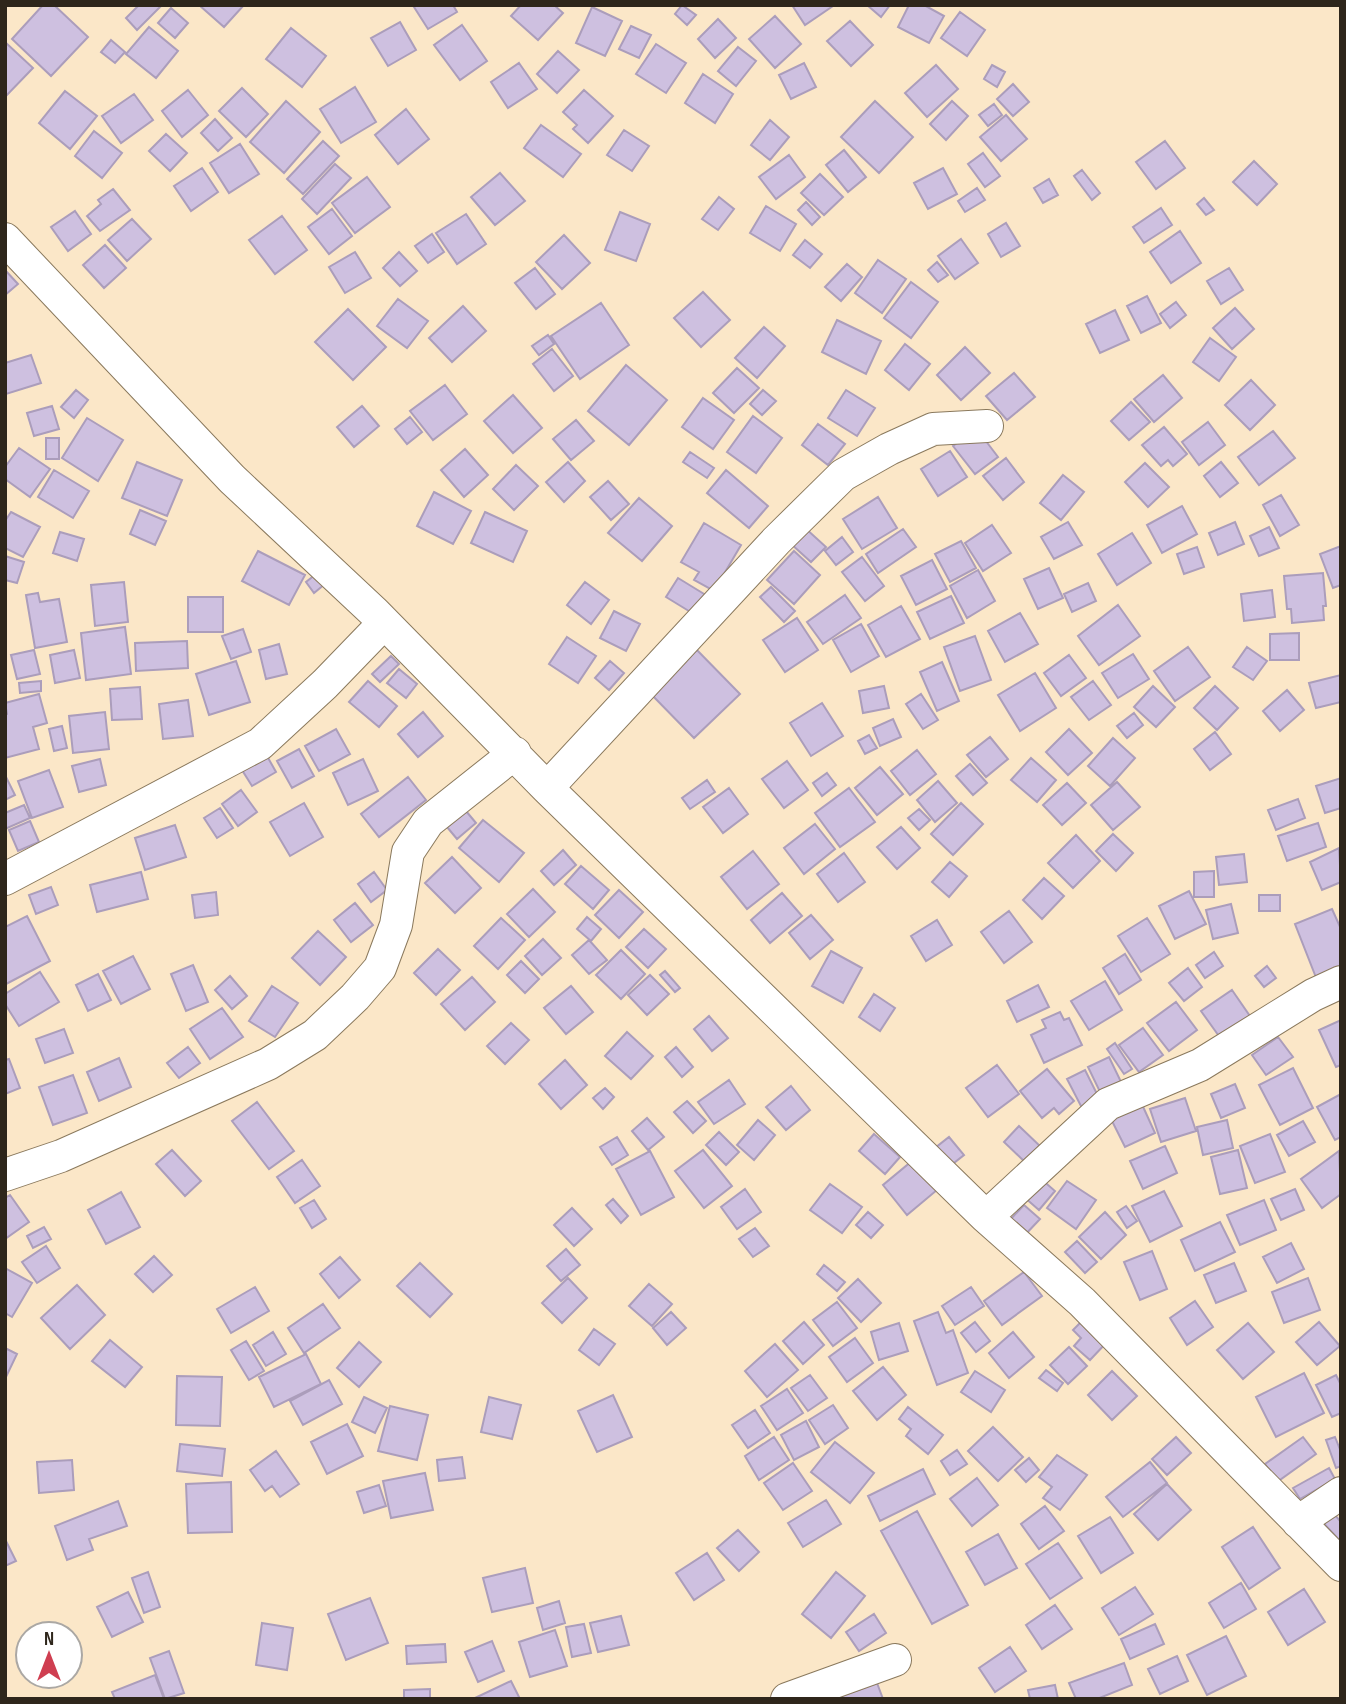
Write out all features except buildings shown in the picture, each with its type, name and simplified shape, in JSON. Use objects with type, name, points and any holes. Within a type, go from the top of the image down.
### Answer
[{"type":"street","points":[[5,239],[232,480],[375,613],[547,788],[986,1217],[1082,1302],[1341,1565]]},
{"type":"street","points":[[547,788],[776,541],[843,475],[889,449],[933,429],[987,426]]},
{"type":"street","points":[[5,879],[260,744],[325,684],[383,624]]},
{"type":"street","points":[[5,1175],[61,1156],[268,1064],[315,1035],[355,997],[380,968],[396,925],[408,852],[428,822],[515,753]]},
{"type":"street","points":[[986,1217],[1108,1104],[1200,1065],[1313,995],[1341,982]]},
{"type":"street","points":[[1298,1522],[1341,1493]]},
{"type":"street","points":[[787,1699],[895,1660]]}]
